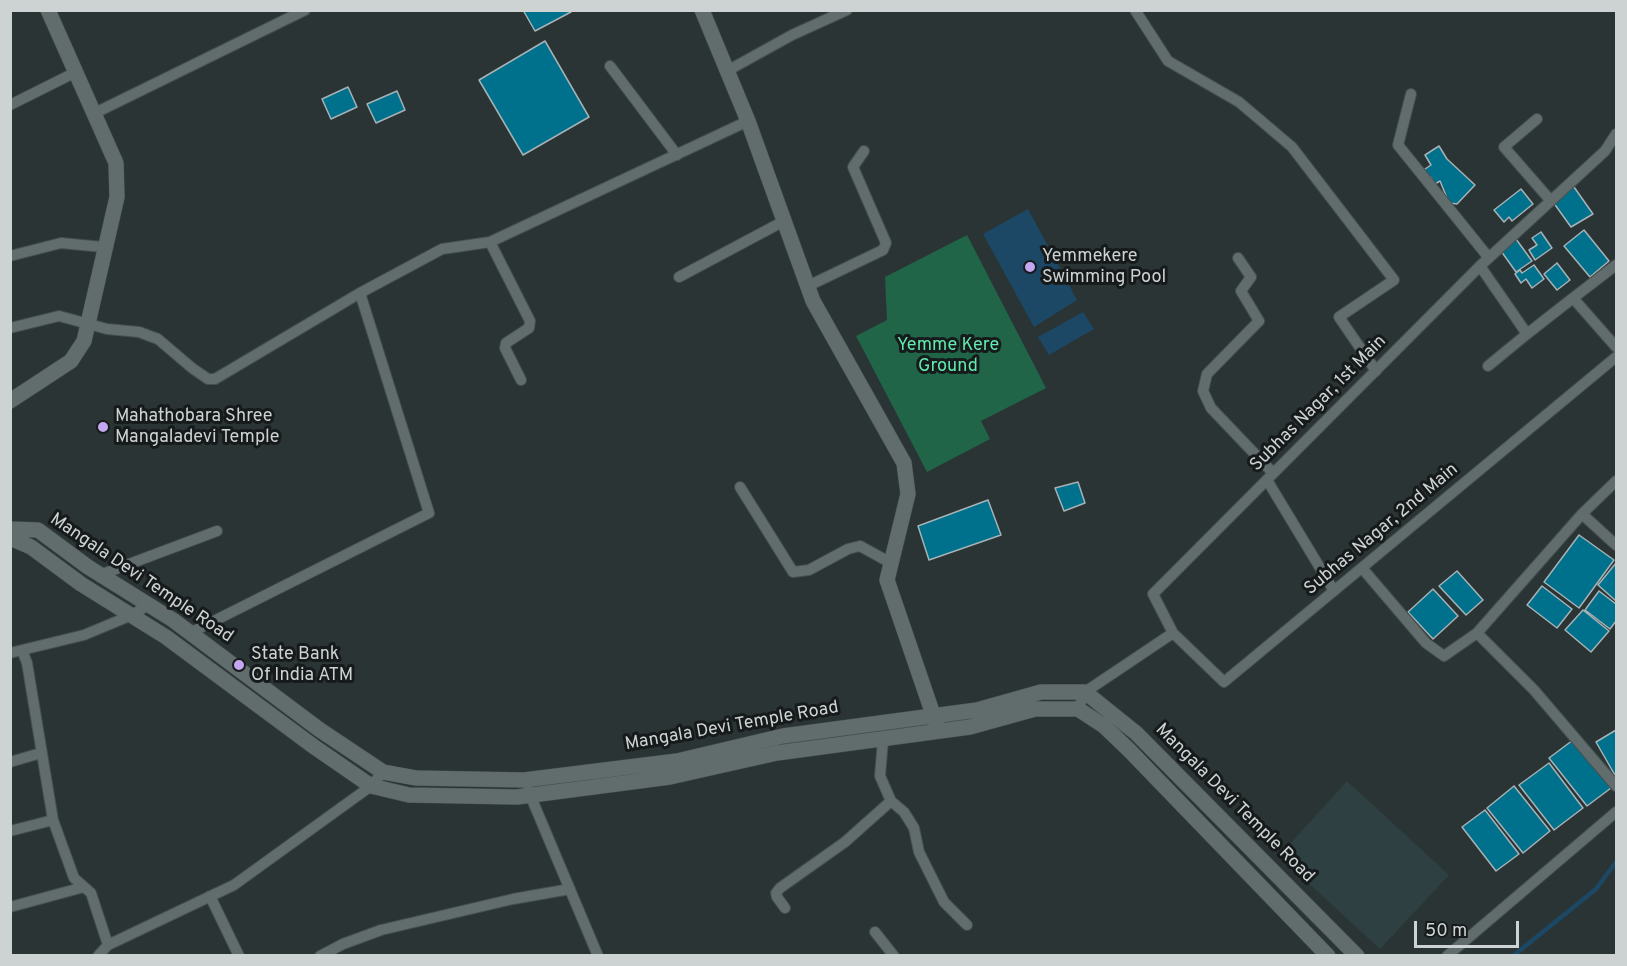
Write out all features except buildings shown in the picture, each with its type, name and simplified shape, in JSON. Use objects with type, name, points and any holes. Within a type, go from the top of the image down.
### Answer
[{"type":"main road","points":[[10,401],[71,362],[84,341],[117,197],[116,163],[48,10]]},
{"type":"main road","points":[[702,10],[748,121],[813,301],[904,463],[908,494],[887,580],[939,732]]},
{"type":"main road","name":"Mangala Devi Temple Road","points":[[10,529],[38,530],[100,575],[190,633],[320,730],[383,772],[416,778],[524,780],[677,760],[794,734],[933,718],[977,710],[1041,692],[1085,692],[1136,733],[1357,956]]},
{"type":"main road","name":"Mangala Devi Temple Road","points":[[10,538],[31,547],[81,584],[166,637],[313,747],[371,786],[409,795],[475,797],[530,795],[670,777],[777,753],[970,727],[1035,709],[1078,709],[1104,726],[1129,750],[1328,956]]},
{"type":"street","points":[[94,113],[305,10]]},
{"type":"street","points":[[727,70],[792,35],[847,10]]},
{"type":"street","points":[[1135,10],[1168,61],[1239,102],[1292,147],[1394,280],[1339,317],[1376,371]]},
{"type":"street","points":[[610,66],[677,155]]},
{"type":"street","points":[[10,105],[76,72]]},
{"type":"street","points":[[1411,94],[1398,145],[1489,258]]},
{"type":"street","points":[[1537,119],[1504,147],[1551,201]]},
{"type":"street","points":[[10,328],[59,316],[107,329],[139,332],[158,339],[192,368],[208,379],[215,379],[360,293],[442,249],[490,242],[748,121]]},
{"type":"street","name":"Subhas Nagar, 1st Main","points":[[1173,633],[1153,594],[1480,266],[1605,151],[1617,134]]},
{"type":"street","points":[[808,286],[884,250],[886,243],[853,167],[864,151]]},
{"type":"street","points":[[679,277],[784,221]]},
{"type":"street","points":[[490,242],[530,321],[530,328],[506,343],[520,380]]},
{"type":"street","points":[[10,256],[61,243],[104,247]]},
{"type":"street","points":[[1238,258],[1251,278],[1241,291],[1259,321],[1207,374],[1203,391],[1211,408],[1270,476],[1334,591]]},
{"type":"street","points":[[1488,366],[1617,265]]},
{"type":"street","points":[[1480,266],[1527,334]]},
{"type":"street","points":[[190,633],[429,513],[360,293]]},
{"type":"street","points":[[1573,298],[1617,347]]},
{"type":"street","name":"Subhas Nagar, 2nd Main","points":[[1173,633],[1224,682],[1617,357]]},
{"type":"street","points":[[1362,568],[1426,643],[1444,656],[1477,633],[1582,514],[1617,481]]},
{"type":"street","points":[[740,487],[792,572],[809,570],[848,549],[860,546],[891,563]]},
{"type":"street","points":[[1582,514],[1617,545]]},
{"type":"street","points":[[100,575],[217,531]]},
{"type":"street","points":[[108,945],[91,893],[74,878],[53,820],[27,663],[16,651],[84,635],[132,615],[148,605]]},
{"type":"street","points":[[1078,709],[1085,692],[1173,633]]},
{"type":"street","points":[[1477,633],[1534,690],[1617,786]]},
{"type":"street","points":[[884,740],[880,776],[891,801],[904,812],[914,828],[919,852],[944,902],[967,926]]},
{"type":"street","points":[[10,762],[41,753]]},
{"type":"street","points":[[98,956],[108,945],[234,885],[371,786],[383,772]]},
{"type":"street","points":[[524,780],[598,956]]},
{"type":"street","points":[[785,908],[776,893],[780,888],[845,842],[891,801]]},
{"type":"street","points":[[1447,956],[1617,812]]},
{"type":"street","points":[[10,831],[53,820]]},
{"type":"street","points":[[10,907],[84,887]]},
{"type":"street","points":[[320,956],[343,944],[381,930],[513,898],[570,889]]},
{"type":"street","points":[[210,896],[239,956]]},
{"type":"street","points":[[875,932],[894,956]]},
{"type":"shaded area","points":[[1347,781],[1449,875],[1380,949],[1279,856]]},
{"type":"green space","name":"Yemme Kere Ground","points":[[967,235],[1046,388],[981,421],[990,439],[927,472],[856,336],[887,320],[885,277]]},
{"type":"water","name":"Yemmekere Swimming Pool","points":[[1028,209],[1077,300],[1034,327],[983,234]]},
{"type":"water","name":"Yemmekere Swimming Pool","points":[[1083,312],[1094,329],[1049,355],[1038,337]]},
{"type":"waterway","points":[[1513,956],[1596,889],[1616,862]]},
{"type":"place","name":"Yemmekere Swimming Pool","points":[[1030,267]]},
{"type":"place","name":"Mahathobara Shree Mangaladevi Temple","points":[[103,427]]},
{"type":"place","name":"State Bank Of India ATM","points":[[239,665]]}]
